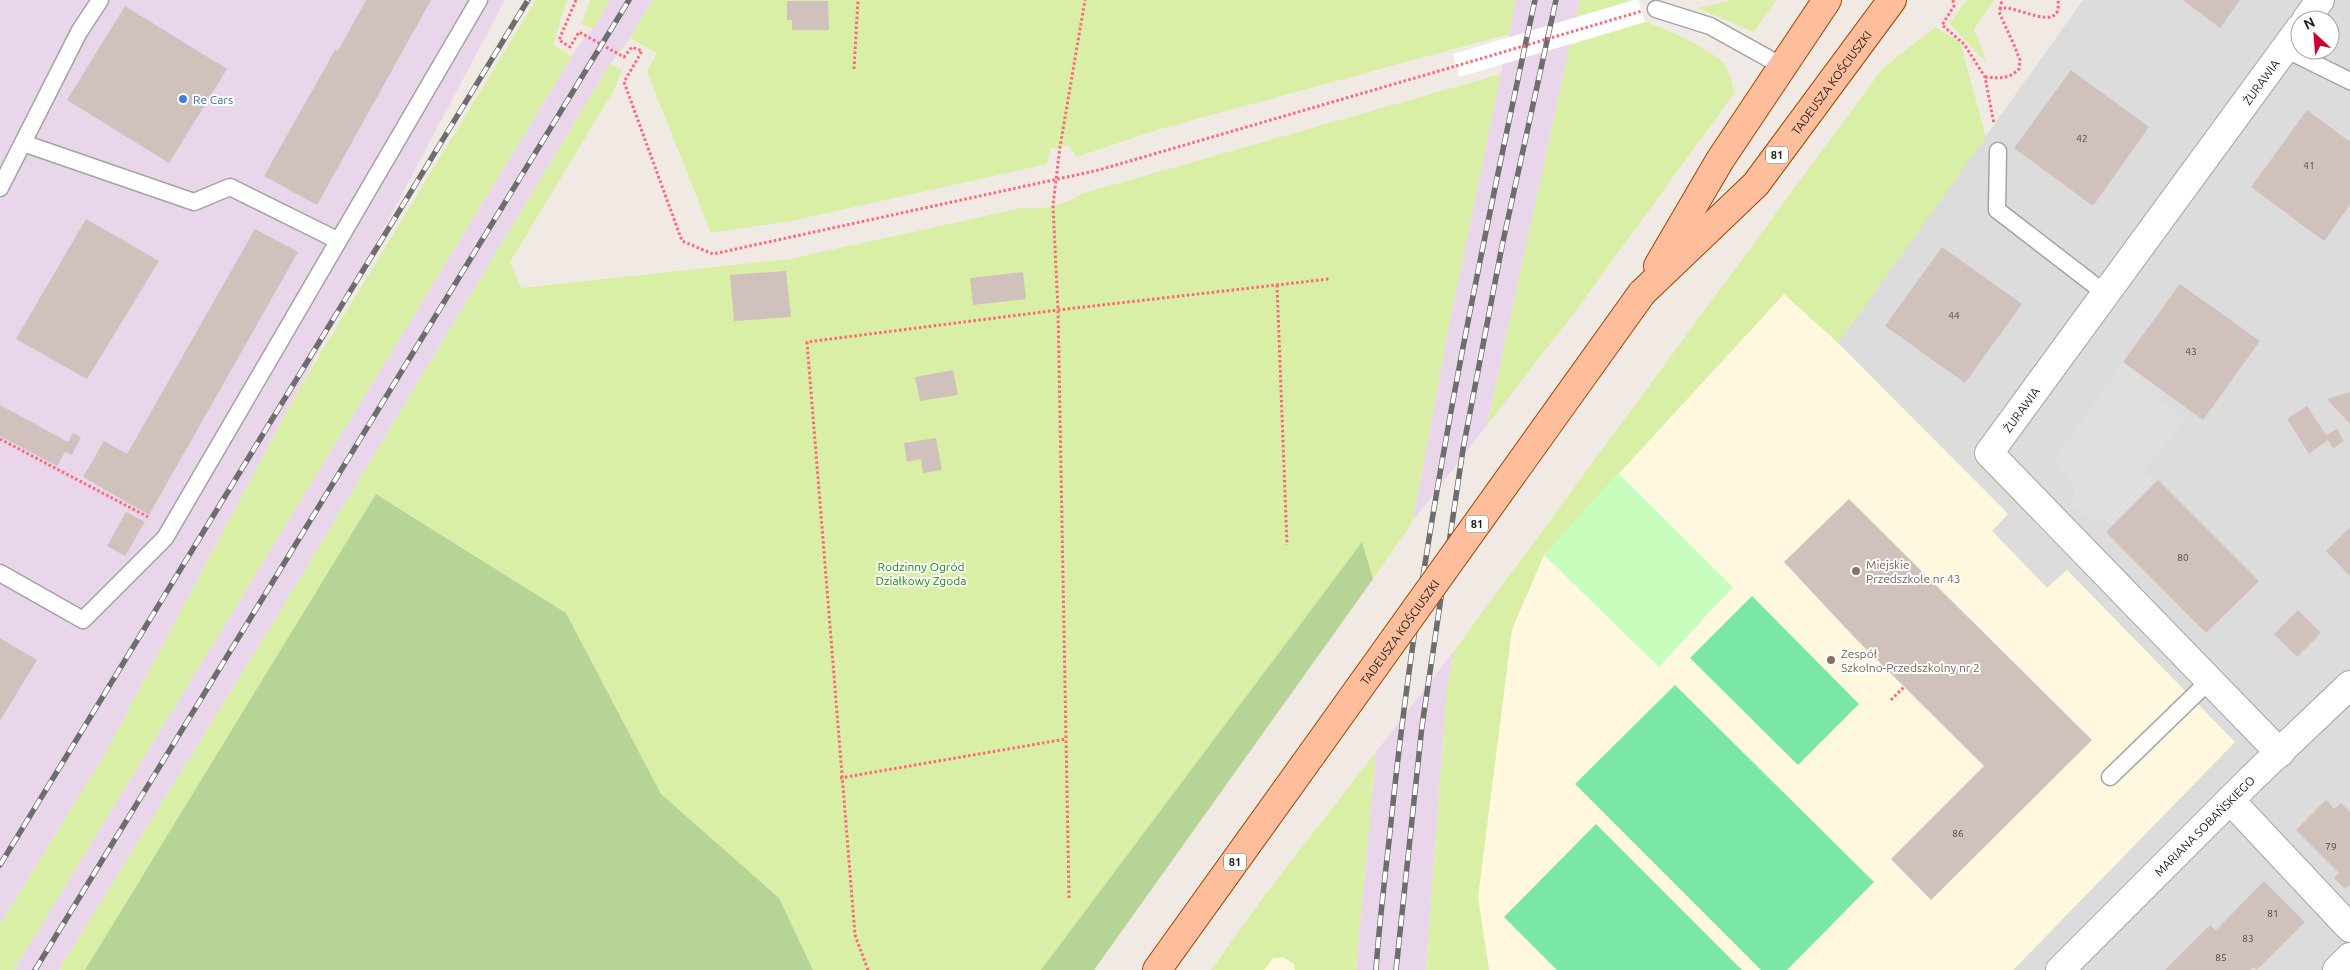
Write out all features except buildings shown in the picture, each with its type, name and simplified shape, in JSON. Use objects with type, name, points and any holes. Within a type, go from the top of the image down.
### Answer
[{"type":"main road","name":"TADEUSZA KOŚCIUSZKI","points":[[1157,970],[1642,293],[1720,160],[1827,0]]},
{"type":"main road","name":"TADEUSZA KOŚCIUSZKI","points":[[1642,293],[1756,184],[1892,0]]},
{"type":"street","name":"ŻURAWIA","points":[[2280,753],[1989,453],[2290,41]]},
{"type":"street","name":"MARIANA SOBAŃSKIEGO","points":[[2060,970],[2230,800],[2350,685]]},
{"type":"street","points":[[2230,800],[2350,928]]},
{"type":"street","points":[[2337,970],[2350,957]]},
{"type":"lane","points":[[0,188],[79,32],[100,0]]},
{"type":"lane","points":[[0,573],[83,620],[165,538],[337,240],[479,0]]},
{"type":"lane","points":[[1649,10],[1710,26],[1782,66]]},
{"type":"lane","points":[[2322,60],[2350,81]]},
{"type":"lane","points":[[23,143],[194,202],[230,187],[337,240]]},
{"type":"lane","points":[[1998,151],[1997,210],[2106,294]]},
{"type":"lane","points":[[2110,777],[2209,681]]},
{"type":"path","points":[[576,0],[559,40],[570,47],[579,32],[624,57],[632,46],[642,51],[624,82],[682,240],[714,254],[1099,170],[1649,10]]},
{"type":"path","points":[[854,69],[858,0]]},
{"type":"path","points":[[1069,898],[1058,310],[1054,205],[1056,180],[1085,0]]},
{"type":"path","points":[[1952,0],[1954,6],[1942,25],[1964,44],[1985,77],[1998,151]]},
{"type":"path","points":[[1985,77],[2002,79],[2012,76],[2019,70],[2020,60],[1999,12],[2002,0]]},
{"type":"path","points":[[2000,9],[2007,7],[2044,19],[2056,12],[2058,0]]},
{"type":"path","points":[[868,970],[854,935],[840,778],[807,342],[1058,310],[1329,280]]},
{"type":"path","points":[[1277,286],[1287,545]]},
{"type":"path","points":[[0,439],[171,529]]},
{"type":"path","points":[[1891,700],[1904,687]]},
{"type":"path","points":[[840,778],[1066,739]]},
{"type":"shaded area","points":[[0,0],[505,0],[103,758],[0,924]]},
{"type":"shaded area","points":[[610,0],[653,0],[630,38],[610,64],[273,623],[59,970],[14,970],[577,48],[593,29]]},
{"type":"shaded area","points":[[1516,0],[1580,0],[1487,425],[1413,521],[1450,320]]},
{"type":"shaded area","points":[[2083,0],[2350,0],[2350,970],[2013,970],[2234,742],[2067,570],[2047,588],[1992,531],[2008,514],[1838,343]]},
{"type":"shaded area","name":"Zespół Szkolno-Przedszkolny nr 2","points":[[1784,294],[1838,343],[2008,514],[1992,531],[2047,588],[2067,570],[2235,742],[2013,970],[1489,970],[1478,897],[1512,629],[1544,555]]},
{"type":"shaded area","points":[[2123,362],[2164,392],[2159,400],[2186,420],[2145,471],[2156,482],[2114,525],[2102,518],[2094,522],[2069,503],[2074,496],[2074,487],[2053,460]]},
{"type":"shaded area","points":[[1454,651],[1447,689],[1426,970],[1356,970],[1376,752]]},
{"type":"shaded area","points":[[1283,957],[1294,964],[1295,970],[1264,970],[1273,958]]},
{"type":"green space","points":[[536,0],[567,0],[553,45],[572,56],[14,970],[0,970],[0,924],[103,758],[300,387]]},
{"type":"green space","points":[[590,0],[610,0],[593,29],[582,24]]},
{"type":"green space","points":[[653,0],[1516,0],[1509,34],[1160,129],[1077,157],[1069,145],[1050,149],[1047,164],[791,221],[711,233],[647,72],[657,53],[630,38]]},
{"type":"green space","points":[[1580,0],[1634,0],[1576,18]]},
{"type":"green space","points":[[1733,0],[1776,0],[1754,32],[1697,8]]},
{"type":"green space","points":[[1967,0],[1994,0],[1974,29],[1987,63],[1949,23]]},
{"type":"green space","points":[[1645,22],[1689,41],[1713,54],[1726,66],[1735,92],[1574,313],[1487,425],[1570,45]]},
{"type":"green space","points":[[1935,27],[1960,42],[1986,137],[1838,343],[1784,294],[1544,555],[1512,629],[1478,897],[1489,970],[1426,970],[1447,689],[1454,651],[1882,69]]},
{"type":"green space","name":"Rodzinny Ogród Działkowy Zgoda","points":[[610,64],[622,70],[614,90],[510,262],[521,288],[790,259],[1021,208],[1052,206],[1067,202],[1081,194],[1501,74],[1450,320],[1413,521],[1373,579],[1362,542],[1041,970],[813,970],[779,898],[661,794],[566,613],[377,494],[85,970],[59,970],[273,623]]},
{"type":"green space","points":[[1618,473],[1733,587],[1659,667],[1544,555]]},
{"type":"green space","points":[[376,494],[566,613],[661,794],[779,898],[813,970],[85,970]]},
{"type":"green space","points":[[1362,542],[1373,579],[1094,970],[1041,970]]},
{"type":"green space","points":[[1752,596],[1859,704],[1798,765],[1690,658]]},
{"type":"green space","points":[[1675,685],[1874,882],[1787,970],[1761,970],[1575,784]]},
{"type":"green space","points":[[1376,752],[1356,970],[1295,970],[1294,964],[1283,957],[1273,958],[1264,970],[1211,970],[1267,892]]},
{"type":"green space","points":[[1596,824],[1742,970],[1557,970],[1504,917]]},
{"type":"pier","points":[[1638,0],[1645,22],[1459,77],[1453,54]]},
{"type":"railway","points":[[0,865],[528,0]]},
{"type":"railway","points":[[35,970],[629,0]]},
{"type":"railway","points":[[1376,970],[1402,727],[1432,518],[1470,310],[1535,0]]},
{"type":"railway","points":[[1396,970],[1422,726],[1463,449],[1502,246],[1556,0]]},
{"type":"place","name":"Re Cars","points":[[183,99]]},
{"type":"place","name":"Miejskie Przedszkole nr 43","points":[[1856,571]]},
{"type":"place","name":"Zespół Szkolno-Przedszkolny nr 2","points":[[1831,660]]}]
